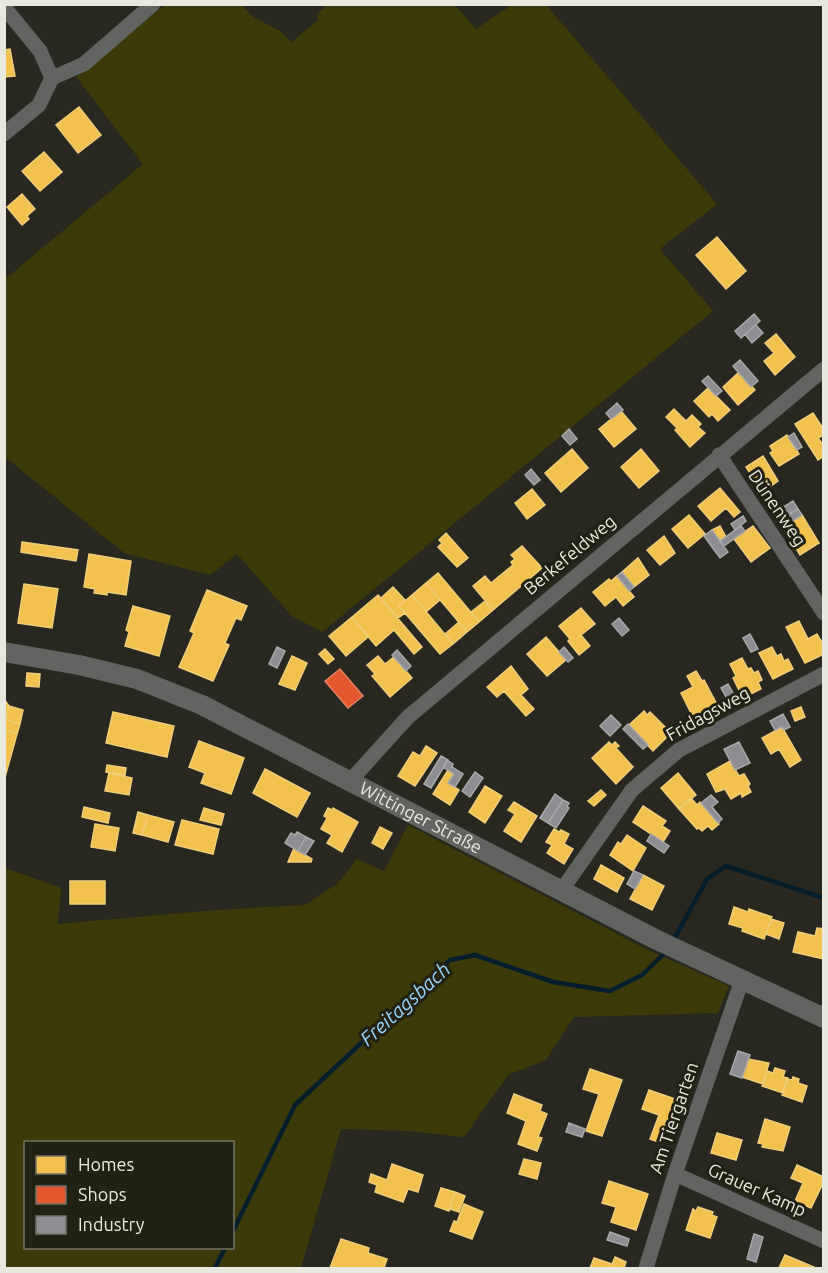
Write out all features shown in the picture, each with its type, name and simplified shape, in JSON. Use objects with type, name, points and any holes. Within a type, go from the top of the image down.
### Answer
[{"type":"main road","name":"Wittinger Straße","points":[[4,652],[79,665],[136,679],[202,705],[655,939],[824,1018]]},
{"type":"street","points":[[4,134],[39,105],[52,78],[84,64],[153,4]]},
{"type":"street","points":[[4,7],[40,51],[52,78]]},
{"type":"street","name":"Berkefeldweg","points":[[351,780],[408,717],[824,369]]},
{"type":"street","name":"Dünenweg","points":[[719,455],[824,613]]},
{"type":"street","name":"Fridagsweg","points":[[561,891],[632,790],[679,750],[824,674]]},
{"type":"street","name":"Am Tiergarten","points":[[646,1269],[675,1174],[742,980]]},
{"type":"street","name":"Grauer Kamp","points":[[675,1174],[824,1241]]},
{"type":"shaded area","points":[[165,5],[241,5],[255,18],[280,31],[291,42],[319,20],[316,15],[328,5],[455,5],[476,29],[512,5],[546,5],[717,204],[660,249],[713,311],[322,632],[292,616],[237,554],[210,575],[124,553],[5,457],[4,280],[143,164],[76,77]]},
{"type":"shaded area","points":[[408,825],[646,949],[729,986],[718,1013],[574,1017],[546,1060],[508,1075],[464,1137],[408,1131],[341,1129],[301,1268],[5,1268],[5,868],[61,888],[58,924],[216,910],[305,905],[338,883],[357,859],[384,871]]},
{"type":"building: Homes","points":[[10,49],[15,76],[4,77],[4,50]]},
{"type":"building: Homes","points":[[79,107],[101,135],[78,153],[56,125]]},
{"type":"building: Homes","points":[[44,152],[62,172],[40,191],[22,171]]},
{"type":"building: Homes","points":[[22,194],[35,209],[22,225],[7,207]]},
{"type":"building: Homes","points":[[717,237],[746,271],[726,289],[696,255]]},
{"type":"building: Homes","points":[[776,334],[795,357],[775,375],[764,361],[774,353],[765,343]]},
{"type":"building: Homes","points":[[739,372],[755,390],[738,405],[723,387]]},
{"type":"building: Homes","points":[[708,388],[730,410],[718,421],[712,414],[709,417],[694,401]]},
{"type":"building: Homes","points":[[674,409],[686,421],[692,415],[701,424],[698,427],[705,433],[690,447],[666,417]]},
{"type":"building: Homes","points":[[621,411],[636,429],[614,447],[599,429]]},
{"type":"building: Homes","points":[[813,413],[824,430],[824,435],[818,438],[824,446],[824,456],[818,460],[795,424]]},
{"type":"building: Homes","points":[[787,435],[799,454],[779,466],[770,453],[773,451],[770,446]]},
{"type":"building: Homes","points":[[572,449],[588,468],[561,492],[545,473]]},
{"type":"building: Homes","points":[[641,449],[659,471],[639,488],[621,467]]},
{"type":"building: Homes","points":[[763,456],[778,481],[762,492],[746,467]]},
{"type":"building: Homes","points":[[720,488],[740,512],[734,517],[726,508],[711,521],[698,506]]},
{"type":"building: Homes","points":[[532,489],[545,505],[527,519],[515,503]]},
{"type":"building: Homes","points":[[689,515],[705,534],[688,548],[672,529]]},
{"type":"building: Homes","points":[[802,515],[819,543],[800,555],[783,527]]},
{"type":"building: Homes","points":[[720,526],[726,537],[720,541],[712,530]]},
{"type":"building: Homes","points":[[753,526],[770,548],[751,562],[734,539]]},
{"type":"building: Homes","points":[[446,533],[468,558],[457,567],[438,547],[442,543],[439,540]]},
{"type":"building: Homes","points":[[664,536],[675,553],[660,565],[647,550]]},
{"type":"building: Homes","points":[[22,542],[78,550],[76,561],[21,552]]},
{"type":"building: Homes","points":[[522,546],[542,568],[493,610],[473,586],[485,576],[491,583],[513,565],[511,562],[515,559],[511,555]]},
{"type":"building: Homes","points":[[89,554],[131,561],[126,595],[107,592],[107,595],[94,593],[95,589],[84,587]]},
{"type":"building: Homes","points":[[638,558],[649,575],[634,587],[622,572]]},
{"type":"building: Homes","points":[[438,573],[479,622],[467,632],[426,583]]},
{"type":"building: Homes","points":[[617,576],[634,597],[623,606],[616,597],[605,606],[593,592],[609,579],[611,581]]},
{"type":"building: Homes","points":[[426,583],[440,600],[426,612],[412,595]]},
{"type":"building: Homes","points":[[24,584],[58,589],[52,628],[18,623]]},
{"type":"building: Homes","points":[[393,587],[405,600],[399,606],[405,613],[398,618],[381,598]]},
{"type":"building: Homes","points":[[207,590],[247,606],[241,620],[236,618],[225,643],[229,645],[213,681],[179,667],[194,633],[190,631]]},
{"type":"building: Homes","points":[[378,595],[422,647],[414,654],[394,630],[376,646],[352,617]]},
{"type":"building: Homes","points":[[412,595],[453,644],[440,654],[399,606]]},
{"type":"building: Homes","points":[[485,601],[493,610],[479,622],[471,612]]},
{"type":"building: Homes","points":[[133,606],[170,616],[159,656],[125,646],[129,632],[126,630]]},
{"type":"building: Homes","points":[[581,608],[595,624],[581,635],[590,646],[579,655],[559,626]]},
{"type":"building: Homes","points":[[352,617],[368,637],[346,656],[329,636]]},
{"type":"building: Homes","points":[[799,621],[808,639],[817,634],[824,646],[824,654],[805,663],[786,627]]},
{"type":"building: Homes","points":[[459,622],[467,632],[453,644],[445,634]]},
{"type":"building: Homes","points":[[546,637],[566,660],[547,676],[527,654]]},
{"type":"building: Homes","points":[[772,647],[777,656],[781,654],[784,661],[788,659],[793,669],[773,679],[759,653]]},
{"type":"building: Homes","points":[[325,649],[334,659],[328,664],[319,654]]},
{"type":"building: Homes","points":[[292,656],[307,663],[295,690],[279,684]]},
{"type":"building: Homes","points":[[378,656],[385,664],[394,657],[412,678],[390,697],[372,676],[375,674],[367,665]]},
{"type":"building: Homes","points":[[742,658],[748,669],[751,668],[754,673],[758,671],[762,680],[758,682],[761,689],[743,698],[733,678],[736,676],[730,664]]},
{"type":"building: Homes","points":[[511,666],[528,689],[521,695],[534,709],[526,716],[504,691],[497,697],[487,687]]},
{"type":"building: Homes","points":[[696,671],[702,681],[704,680],[720,710],[696,723],[681,693],[693,687],[687,676]]},
{"type":"building: Homes","points":[[27,673],[40,674],[39,687],[26,686]]},
{"type":"building: Homes","points":[[4,699],[9,706],[6,720],[20,724],[17,734],[4,730]]},
{"type":"building: Homes","points":[[9,706],[23,710],[20,724],[6,720]]},
{"type":"building: Homes","points":[[801,707],[805,717],[795,721],[791,711]]},
{"type":"building: Homes","points":[[644,711],[647,715],[650,712],[667,729],[663,732],[667,737],[653,751],[629,725]]},
{"type":"building: Homes","points":[[113,712],[174,726],[167,757],[106,743]]},
{"type":"building: Homes","points":[[782,727],[801,760],[790,767],[779,749],[771,754],[762,738]]},
{"type":"building: Homes","points":[[4,730],[17,734],[4,781]]},
{"type":"building: Homes","points":[[199,741],[244,758],[231,794],[201,783],[205,773],[189,767]]},
{"type":"building: Homes","points":[[609,742],[612,745],[615,742],[619,746],[616,748],[633,767],[616,784],[592,758]]},
{"type":"building: Homes","points":[[426,746],[437,753],[415,786],[398,776],[413,752],[420,756]]},
{"type":"building: Homes","points":[[730,761],[739,776],[744,774],[750,784],[748,786],[751,792],[742,797],[741,793],[731,799],[725,789],[716,792],[707,774]]},
{"type":"building: Homes","points":[[107,765],[126,768],[125,775],[106,772]]},
{"type":"building: Homes","points":[[265,769],[310,793],[297,817],[253,793]]},
{"type":"building: Homes","points":[[448,770],[454,774],[448,783],[459,790],[450,805],[433,794]]},
{"type":"building: Homes","points":[[109,773],[132,778],[129,795],[105,791]]},
{"type":"building: Homes","points":[[678,773],[696,795],[679,809],[661,788]]},
{"type":"building: Homes","points":[[485,786],[502,796],[485,823],[469,812]]},
{"type":"building: Homes","points":[[601,790],[606,795],[594,806],[588,801]]},
{"type":"building: Homes","points":[[691,798],[697,805],[700,802],[719,824],[712,830],[708,826],[702,831],[697,829],[679,809]]},
{"type":"building: Homes","points":[[514,802],[537,816],[521,842],[504,831],[515,814],[508,810]]},
{"type":"building: Homes","points":[[643,806],[666,821],[662,826],[670,831],[663,842],[633,822]]},
{"type":"building: Homes","points":[[84,807],[110,813],[108,823],[82,817]]},
{"type":"building: Homes","points":[[204,808],[224,814],[221,825],[200,820]]},
{"type":"building: Homes","points":[[328,808],[332,810],[333,808],[358,822],[342,852],[327,843],[332,835],[321,829],[327,818],[324,816]]},
{"type":"building: Homes","points":[[138,812],[148,815],[142,835],[133,833]]},
{"type":"building: Homes","points":[[148,815],[174,822],[168,842],[142,835]]},
{"type":"building: Homes","points":[[182,820],[219,829],[213,854],[175,845]]},
{"type":"building: Homes","points":[[95,824],[119,828],[115,851],[91,847]]},
{"type":"building: Homes","points":[[380,827],[392,833],[383,849],[372,843]]},
{"type":"building: Homes","points":[[554,829],[569,834],[564,844],[573,849],[564,864],[547,853],[552,845],[546,842]]},
{"type":"building: Homes","points":[[627,835],[646,848],[633,871],[610,855],[618,842],[621,844]]},
{"type":"building: Homes","points":[[294,848],[312,859],[311,862],[288,862]]},
{"type":"building: Homes","points":[[601,865],[624,878],[617,892],[594,879]]},
{"type":"building: Homes","points":[[643,875],[664,886],[652,910],[630,899]]},
{"type":"building: Homes","points":[[70,881],[105,881],[105,904],[70,904]]},
{"type":"building: Homes","points":[[734,907],[748,912],[749,909],[772,917],[764,939],[742,931],[743,928],[729,924]]},
{"type":"building: Homes","points":[[771,919],[784,923],[779,939],[766,934]]},
{"type":"building: Homes","points":[[817,928],[824,929],[824,959],[793,952],[798,932],[815,936]]},
{"type":"building: Homes","points":[[748,1059],[769,1063],[763,1084],[742,1077]]},
{"type":"building: Homes","points":[[775,1068],[785,1071],[783,1077],[788,1078],[783,1093],[762,1086],[767,1071],[773,1073]]},
{"type":"building: Homes","points":[[590,1069],[622,1080],[602,1136],[586,1131],[599,1094],[583,1089]]},
{"type":"building: Homes","points":[[793,1077],[799,1079],[798,1083],[807,1086],[802,1102],[782,1095],[787,1079],[792,1080]]},
{"type":"building: Homes","points":[[649,1090],[675,1099],[661,1143],[650,1139],[659,1115],[642,1109]]},
{"type":"building: Homes","points":[[514,1094],[542,1105],[540,1111],[547,1114],[538,1137],[542,1138],[537,1151],[518,1144],[526,1121],[507,1113]]},
{"type":"building: Homes","points":[[765,1119],[790,1127],[783,1151],[762,1147],[763,1144],[758,1143]]},
{"type":"building: Homes","points":[[717,1133],[742,1140],[736,1160],[711,1153]]},
{"type":"building: Homes","points":[[524,1159],[541,1163],[537,1179],[519,1174]]},
{"type":"building: Homes","points":[[392,1164],[423,1175],[418,1192],[408,1189],[403,1202],[375,1192],[377,1185],[369,1182],[371,1174],[387,1180]]},
{"type":"building: Homes","points":[[797,1165],[824,1177],[811,1208],[795,1201],[803,1183],[791,1178]]},
{"type":"building: Homes","points":[[609,1181],[648,1194],[636,1230],[611,1222],[616,1207],[602,1203]]},
{"type":"building: Homes","points":[[441,1188],[455,1192],[449,1211],[435,1206]]},
{"type":"building: Homes","points":[[455,1192],[465,1196],[459,1212],[450,1209]]},
{"type":"building: Homes","points":[[464,1204],[483,1212],[472,1239],[450,1231],[454,1221],[457,1222]]},
{"type":"building: Homes","points":[[698,1207],[713,1212],[712,1215],[717,1217],[710,1238],[686,1230],[693,1209],[696,1211]]},
{"type":"building: Homes","points":[[341,1239],[369,1248],[368,1253],[387,1259],[384,1268],[330,1268]]},
{"type":"building: Homes","points":[[785,1255],[816,1268],[779,1268]]},
{"type":"building: Homes","points":[[615,1257],[626,1262],[624,1268],[590,1268],[594,1258],[612,1264]]},
{"type":"building: Shops","points":[[340,669],[363,696],[348,708],[325,681]]},
{"type":"building: Industry","points":[[754,314],[760,321],[741,338],[735,331]]},
{"type":"building: Industry","points":[[756,325],[763,333],[752,343],[745,334]]},
{"type":"building: Industry","points":[[740,360],[758,381],[751,387],[733,366]]},
{"type":"building: Industry","points":[[708,376],[722,391],[716,396],[702,381]]},
{"type":"building: Industry","points":[[617,403],[623,410],[611,419],[606,413]]},
{"type":"building: Industry","points":[[569,429],[577,439],[570,445],[562,436]]},
{"type":"building: Industry","points":[[794,433],[802,447],[797,450],[788,437]]},
{"type":"building: Industry","points":[[531,469],[540,480],[534,485],[525,475]]},
{"type":"building: Industry","points":[[793,501],[798,509],[782,518],[777,511]]},
{"type":"building: Industry","points":[[798,509],[802,515],[788,524],[784,517]]},
{"type":"building: Industry","points":[[743,516],[746,521],[735,530],[731,524]]},
{"type":"building: Industry","points":[[741,526],[745,531],[724,546],[720,541]]},
{"type":"building: Industry","points":[[712,530],[728,552],[720,558],[704,536]]},
{"type":"building: Industry","points":[[622,572],[634,587],[629,591],[617,576]]},
{"type":"building: Industry","points":[[619,618],[629,630],[622,636],[612,624]]},
{"type":"building: Industry","points":[[750,634],[758,649],[751,652],[743,638]]},
{"type":"building: Industry","points":[[277,647],[285,651],[277,668],[269,664]]},
{"type":"building: Industry","points":[[564,647],[573,658],[568,662],[559,652]]},
{"type":"building: Industry","points":[[397,650],[411,666],[406,671],[392,655]]},
{"type":"building: Industry","points":[[728,684],[736,698],[729,702],[721,688]]},
{"type":"building: Industry","points":[[783,714],[790,727],[775,730],[770,721]]},
{"type":"building: Industry","points":[[611,715],[621,725],[610,736],[600,726]]},
{"type":"building: Industry","points":[[628,724],[648,745],[643,749],[623,729]]},
{"type":"building: Industry","points":[[739,742],[750,763],[735,770],[724,749]]},
{"type":"building: Industry","points":[[441,756],[448,760],[431,788],[424,784]]},
{"type":"building: Industry","points":[[447,760],[453,764],[452,767],[463,774],[455,787],[448,783],[454,774],[443,767]]},
{"type":"building: Industry","points":[[475,772],[483,778],[470,797],[462,791]]},
{"type":"building: Industry","points":[[555,794],[563,800],[548,823],[540,818]]},
{"type":"building: Industry","points":[[711,795],[718,802],[712,807],[722,819],[718,823],[701,803]]},
{"type":"building: Industry","points":[[563,800],[569,803],[567,807],[569,808],[556,828],[548,823]]},
{"type":"building: Industry","points":[[297,832],[306,837],[298,851],[285,843],[291,833],[295,835]]},
{"type":"building: Industry","points":[[651,834],[669,846],[664,853],[647,841]]},
{"type":"building: Industry","points":[[306,837],[314,841],[305,855],[298,851]]},
{"type":"building: Industry","points":[[634,871],[643,875],[635,889],[627,884]]},
{"type":"building: Industry","points":[[738,1051],[750,1055],[742,1078],[730,1074]]},
{"type":"building: Industry","points":[[569,1123],[585,1129],[582,1137],[566,1132]]},
{"type":"building: Industry","points":[[610,1232],[629,1239],[627,1246],[607,1240]]},
{"type":"building: Industry","points":[[754,1234],[763,1237],[756,1262],[747,1259]]},
{"type":"waterway","name":"Freitagsbach","points":[[672,943],[707,879],[726,866],[824,898]]},
{"type":"waterway","name":"Freitagsbach","points":[[234,1229],[295,1105],[450,960],[475,955],[553,982],[610,991],[642,975],[668,950]]},
{"type":"waterway","name":"Freitagsbach","points":[[215,1268],[224,1249]]}]
